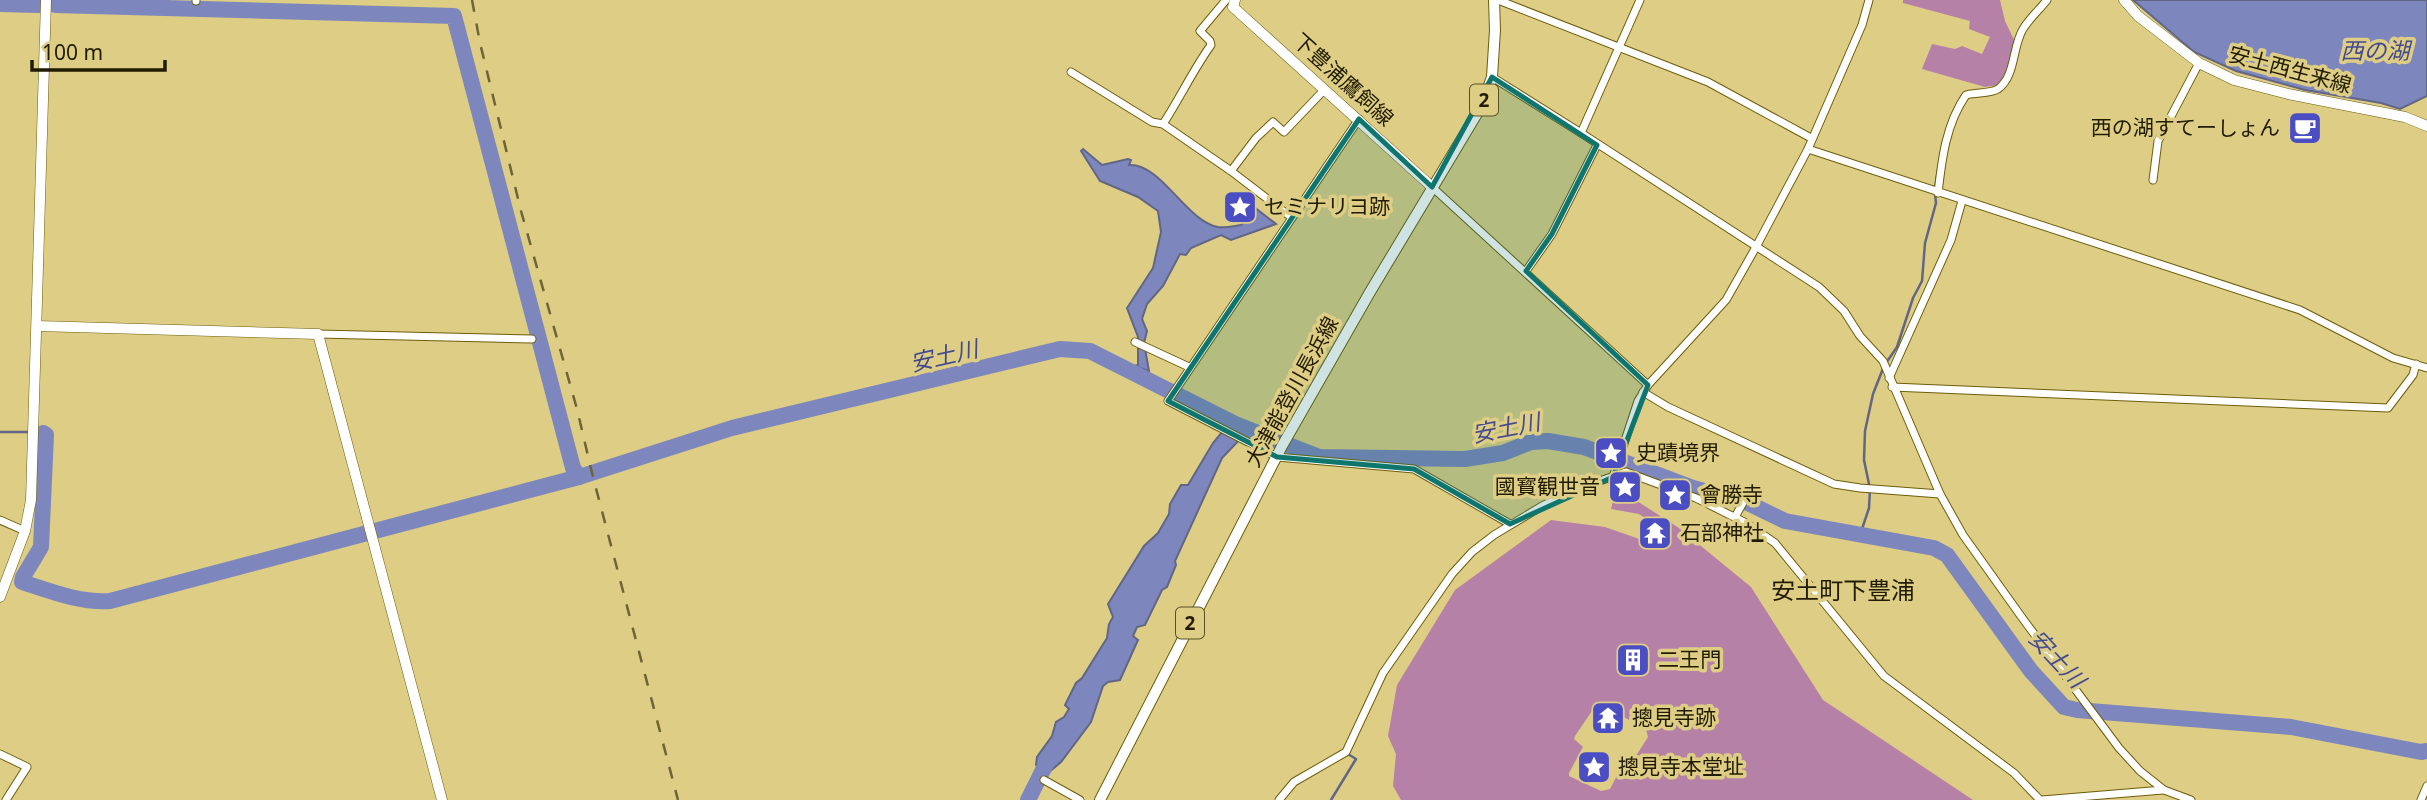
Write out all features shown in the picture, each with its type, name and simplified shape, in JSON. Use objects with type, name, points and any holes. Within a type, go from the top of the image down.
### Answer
[{"type":"main road","points":[[0,597],[24,531],[32,500],[46,0]]},
{"type":"main road","name":"大津能登川長浜線","points":[[1100,800],[1282,447],[1481,107],[1492,77],[1496,0]]},
{"type":"main road","name":"安土西生来線","points":[[2124,0],[2138,16],[2199,63],[2234,80],[2288,94],[2405,117],[2427,126]]},
{"type":"main road","name":"下豊浦鷹飼線","points":[[1230,2],[1432,187]]},
{"type":"main road","points":[[37,326],[318,334],[442,800]]},
{"type":"street","points":[[1496,0],[1708,82],[1811,138]]},
{"type":"street","points":[[1581,133],[1640,0]]},
{"type":"street","points":[[1938,193],[1948,134],[1959,105],[1966,94],[1991,92],[2000,88],[2009,75],[2022,30],[2048,0]]},
{"type":"street","points":[[1613,473],[1643,392],[1726,300],[1756,247],[1808,149],[1863,25],[1866,1]]},
{"type":"street","points":[[1163,124],[1211,44],[1200,31],[1230,2]]},
{"type":"street","points":[[2152,180],[2158,141],[2199,63]]},
{"type":"street","points":[[1071,72],[1152,122],[1163,124],[1291,217]]},
{"type":"street","points":[[1492,77],[1819,287],[1844,311],[1882,361],[1940,495],[1963,535],[2093,715],[2140,771],[2164,790],[2192,800]]},
{"type":"street","points":[[1231,171],[1256,138],[1273,122],[1284,132],[1325,89]]},
{"type":"street","points":[[1359,119],[1168,401],[1247,441],[1414,469],[1510,524]]},
{"type":"street","points":[[1526,271],[1552,234],[1597,145]]},
{"type":"street","points":[[1808,149],[2300,310],[2393,358],[2427,368]]},
{"type":"street","points":[[1432,187],[1648,385]]},
{"type":"street","points":[[1889,379],[1951,240],[1962,201]]},
{"type":"street","points":[[318,334],[532,339]]},
{"type":"street","points":[[1135,342],[1189,367]]},
{"type":"street","points":[[1889,379],[2388,408],[2413,375],[2416,364]]},
{"type":"street","points":[[1643,392],[1668,407],[1834,484],[1880,491],[1940,495]]},
{"type":"street","points":[[1279,800],[1294,782],[1346,751],[1383,673],[1451,574],[1472,552],[1510,524],[1613,473],[1626,472],[1735,517],[1759,530],[1775,543],[1884,676],[2014,773],[2041,800],[2164,790]]},
{"type":"street","points":[[1735,517],[1748,494]]},
{"type":"street","points":[[0,520],[24,531]]},
{"type":"street","points":[[0,754],[27,767],[6,800]]},
{"type":"street","points":[[1044,780],[1080,800]]},
{"type":"street","points":[[2421,800],[2427,786]]},
{"type":"highlighted area","points":[[1492,77],[1597,145],[1552,234],[1526,271],[1648,385],[1613,477],[1510,524],[1414,469],[1277,457],[1168,401],[1359,119],[1432,187]]},
{"type":"shaded area","points":[[1903,0],[2000,0],[2005,21],[2016,44],[2007,72],[1999,85],[1985,87],[1922,69],[1932,44],[1955,49],[1962,46],[1982,54],[1990,37],[1969,29],[1970,21],[1903,3]]},
{"type":"shaded area","points":[[1615,492],[1626,494],[1679,528],[1751,587],[1823,700],[1973,800],[1401,800],[1393,786],[1396,754],[1388,736],[1397,685],[1455,590],[1551,520],[1605,527],[1648,542],[1651,538],[1657,541],[1663,530],[1639,514],[1611,509]],"holes":[[[1605,707],[1646,729],[1648,737],[1632,762],[1622,766],[1610,789],[1601,791],[1569,776],[1583,747],[1574,739],[1575,736],[1594,708]]]},
{"type":"water","name":"西の湖","points":[[2133,0],[2427,0],[2427,96],[2400,109],[2381,103],[2305,90],[2236,71],[2194,52]]},
{"type":"water","points":[[1083,149],[1102,165],[1131,160],[1129,165],[1152,173],[1206,223],[1218,227],[1241,225],[1254,207],[1276,224],[1231,240],[1221,235],[1191,248],[1186,255],[1180,254],[1163,286],[1147,304],[1142,319],[1147,331],[1144,343],[1149,371],[1134,366],[1138,365],[1138,337],[1127,308],[1153,268],[1161,232],[1158,211],[1138,197],[1100,181],[1081,151]]},
{"type":"water","points":[[1226,427],[1243,436],[1222,458],[1175,561],[1176,565],[1167,587],[1162,590],[1145,625],[1137,627],[1133,636],[1138,640],[1120,680],[1108,682],[1103,686],[1091,722],[1061,762],[1048,773],[1036,765],[1037,757],[1052,736],[1056,722],[1064,717],[1069,709],[1065,705],[1076,683],[1082,678],[1107,638],[1113,617],[1108,604],[1144,546],[1158,533],[1181,485],[1188,485],[1213,443]]},
{"type":"water","points":[[1038,773],[1044,775],[1032,800],[1023,800]]},
{"type":"waterway","points":[[168,0],[168,8]]},
{"type":"waterway","points":[[0,4],[39,5]]},
{"type":"waterway","points":[[55,5],[454,16],[573,468],[579,477]]},
{"type":"waterway","points":[[1956,107],[1962,95]]},
{"type":"waterway","points":[[1935,188],[1938,170]]},
{"type":"waterway","points":[[1860,535],[1869,508],[1870,489],[1864,460],[1865,431],[1873,394],[1884,366],[1897,347],[1913,298],[1922,281],[1925,243],[1936,203],[1935,194]]},
{"type":"waterway","name":"安土川","points":[[43,433],[46,435],[41,547],[22,582],[76,598],[110,601],[579,477],[732,428],[1060,349],[1090,351],[1235,424],[1319,457],[1465,459],[1503,453],[1531,442],[1548,441],[1584,447],[1693,488],[1748,503],[1785,521],[1934,548],[1947,555],[2031,671],[2064,707],[2291,727],[2427,751]]},
{"type":"waterway","points":[[0,432],[27,432]]},
{"type":"waterway","points":[[1028,800],[1053,750]]},
{"type":"waterway","points":[[1331,800],[1356,759],[1348,754]]},
{"type":"railway","points":[[472,0],[521,211],[577,409],[678,800]]},
{"type":"place","name":"西の湖すてーしょん","points":[[2305,128]]},
{"type":"place","name":"セミナリヨ跡","points":[[1240,207]]},
{"type":"place","name":"史蹟境界","points":[[1611,453]]},
{"type":"place","name":"國寳観世音","points":[[1625,487]]},
{"type":"place","name":"會勝寺","points":[[1675,495]]},
{"type":"place","name":"石部神社","points":[[1655,533]]},
{"type":"place","name":"二王門","points":[[1633,660]]},
{"type":"place","name":"摠見寺跡","points":[[1608,718]]},
{"type":"place","name":"摠見寺本堂址","points":[[1594,767]]},
{"type":"district","name":"安土町下豊浦","points":[[1843,591]]}]
